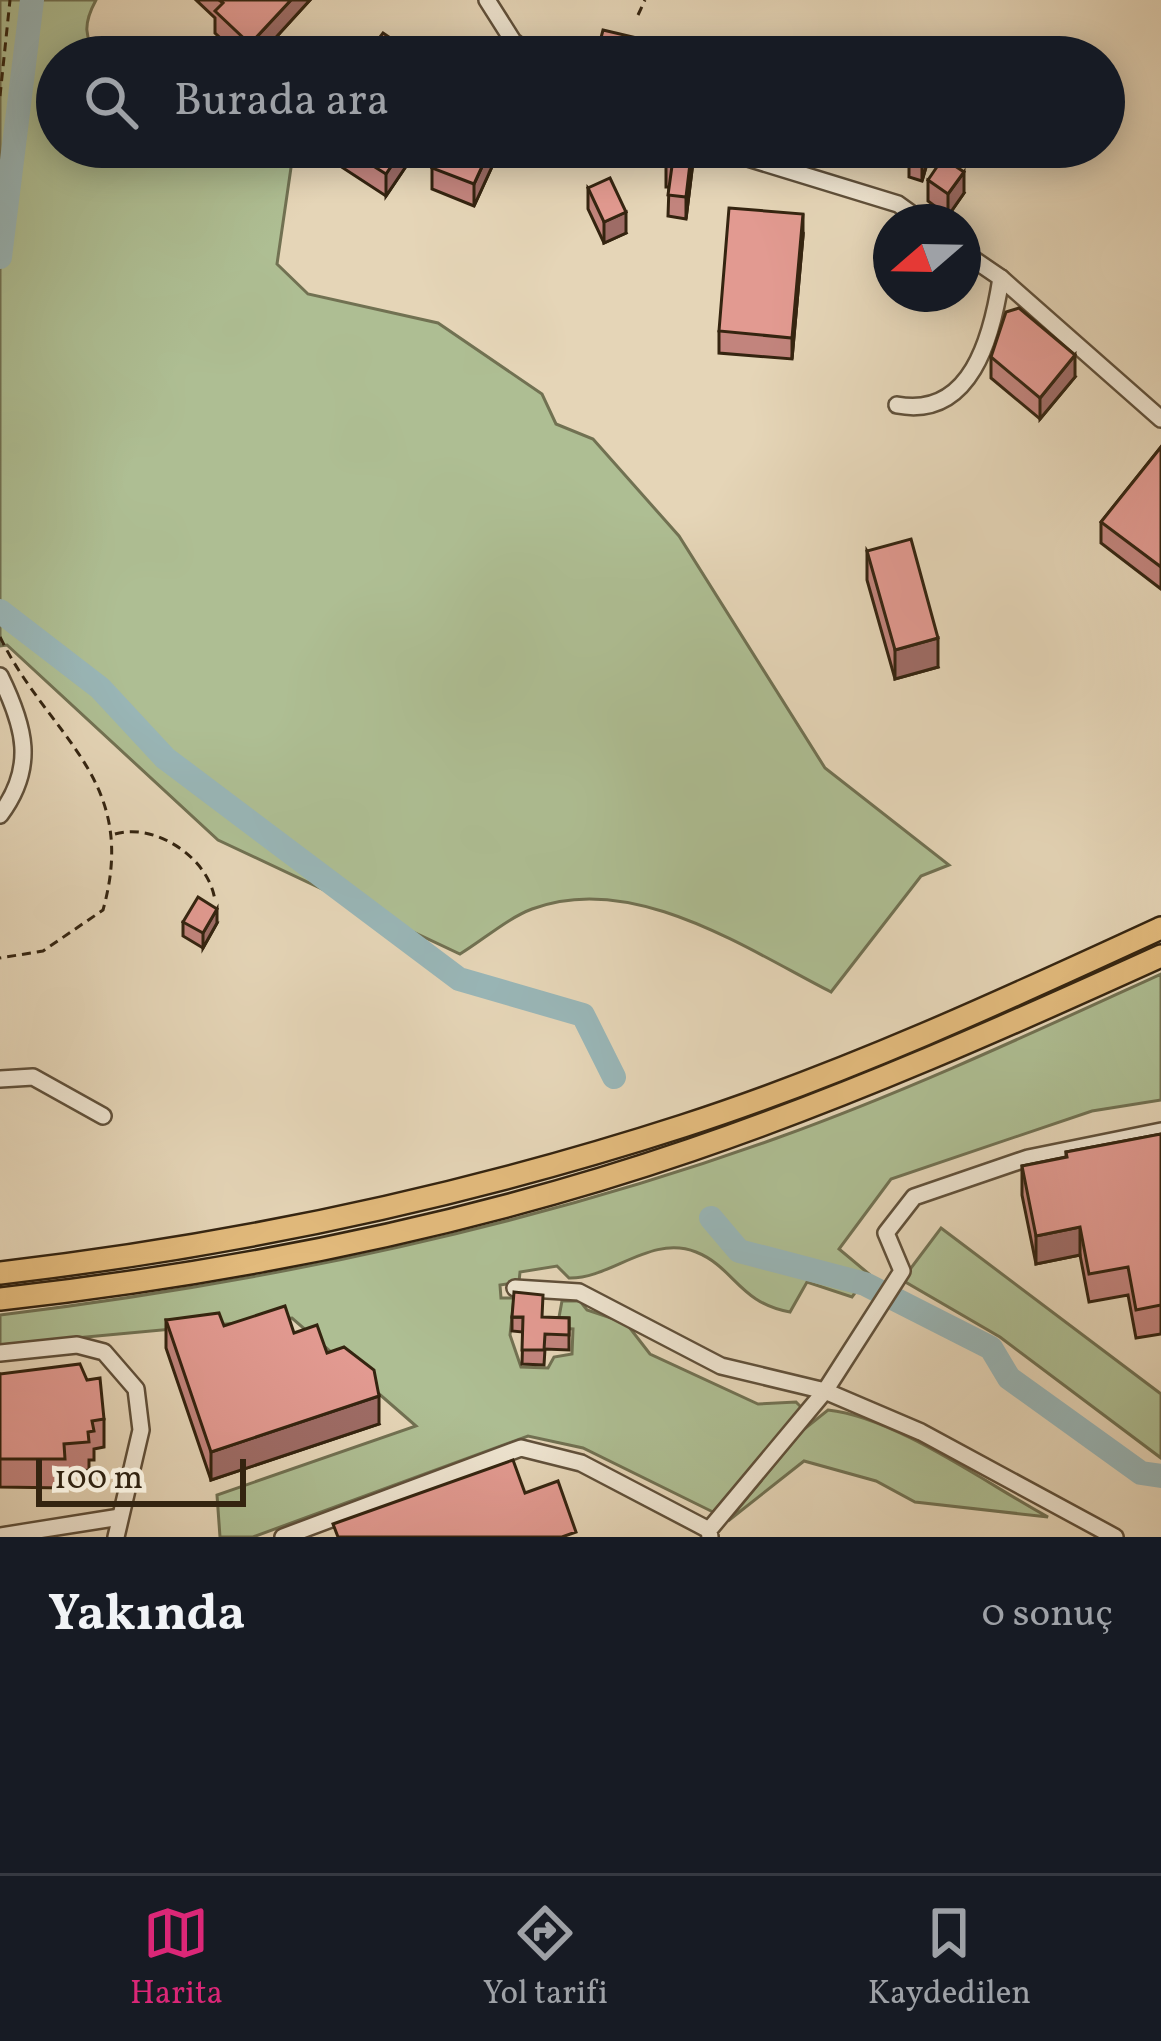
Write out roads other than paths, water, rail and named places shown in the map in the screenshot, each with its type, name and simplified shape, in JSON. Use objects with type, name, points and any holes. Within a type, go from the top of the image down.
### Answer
[{"type":"highway","points":[[0,1274],[320,1223],[639,1139],[868,1057],[1161,928]]},
{"type":"highway","points":[[0,1299],[236,1265],[553,1192],[808,1107],[1161,956]]},
{"type":"street","points":[[488,0],[510,36]]},
{"type":"street","points":[[781,168],[898,204]]},
{"type":"street","points":[[981,264],[1161,419]]},
{"type":"street","points":[[897,406],[919,410],[947,402],[973,371],[994,321],[1001,278]]},
{"type":"street","points":[[0,676],[14,704],[27,762],[0,815]]},
{"type":"street","points":[[0,1079],[33,1077],[103,1116]]},
{"type":"street","points":[[284,1537],[520,1448],[580,1462],[710,1534],[825,1391],[902,1271],[886,1233],[914,1197],[1028,1158],[1161,1131]]},
{"type":"street","points":[[515,1288],[579,1292],[722,1366],[825,1391],[921,1432],[1115,1537]]},
{"type":"street","points":[[0,1353],[77,1345],[104,1352],[136,1389],[141,1430],[116,1537]]},
{"type":"street","points":[[0,1536],[120,1517]]},
{"type":"waterway","points":[[0,257],[32,0]]},
{"type":"waterway","points":[[0,611],[100,688],[165,758],[459,979],[583,1015],[614,1077]]},
{"type":"waterway","points":[[711,1218],[739,1251],[865,1284],[991,1348],[1009,1378],[1141,1473],[1161,1476]]}]
